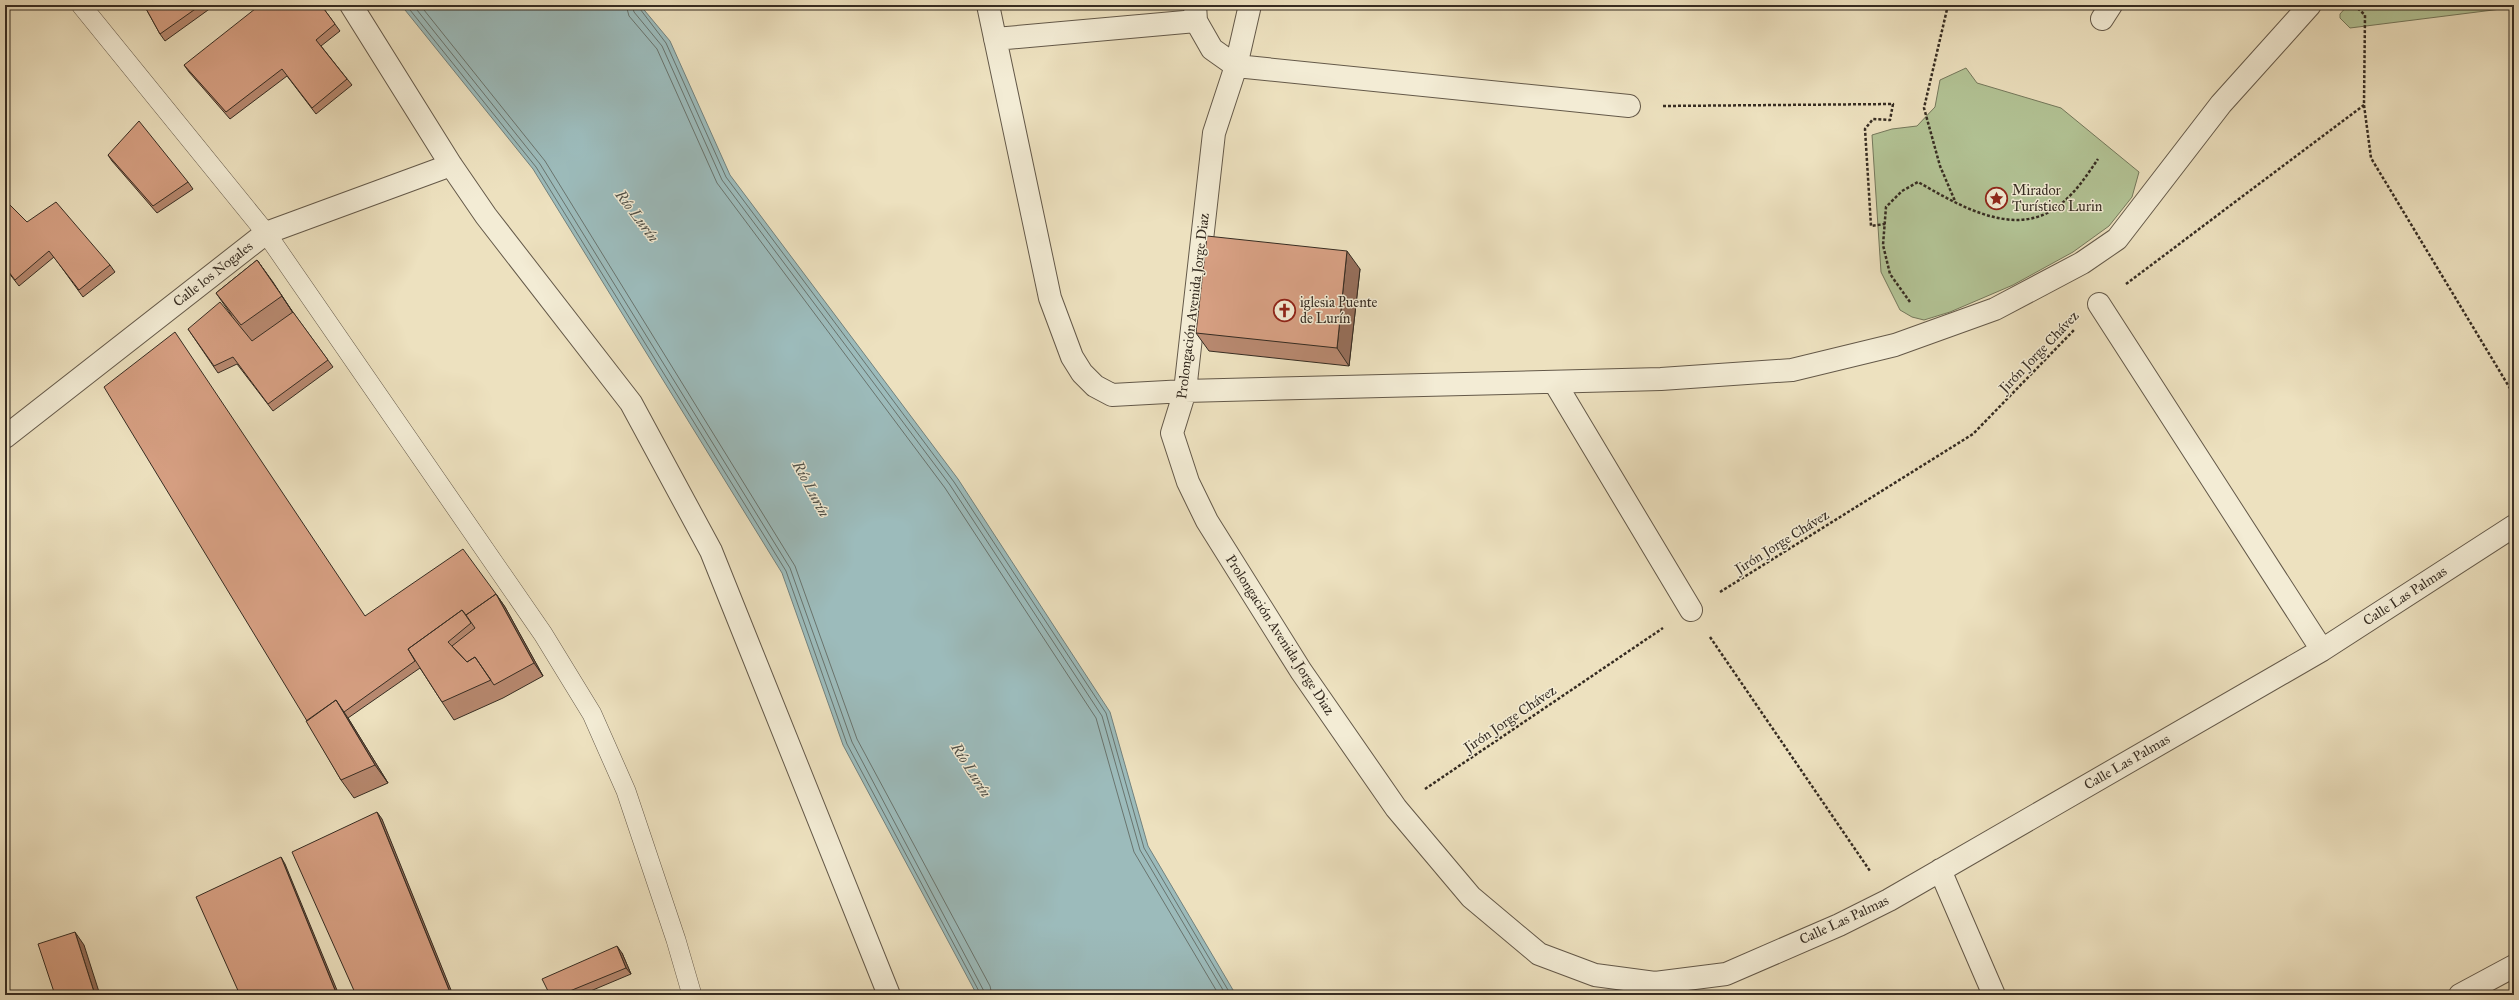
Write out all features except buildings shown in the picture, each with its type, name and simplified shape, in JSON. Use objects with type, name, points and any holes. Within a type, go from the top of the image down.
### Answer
[{"type":"street","points":[[351,5],[451,165],[486,216],[632,403],[711,551],[889,995]]},
{"type":"street","points":[[988,5],[1050,298],[1072,357],[1082,373],[1094,386],[1112,395],[1184,391],[1555,383],[1792,370],[1895,345],[1995,308],[2082,263],[2117,239],[2221,104],[2310,5]]},
{"type":"street","name":"Prolongación Avenida Jorge Diaz","points":[[1250,5],[1236,66],[1214,133],[1184,391],[1172,433],[1188,482],[1207,521],[1301,672],[1396,808],[1471,897],[1539,954],[1595,975],[1655,983],[1726,974]]},
{"type":"street","points":[[995,39],[1196,13],[1212,49],[1236,66],[1629,106]]},
{"type":"street","name":"Calle los Nogales","points":[[5,437],[266,233],[451,165]]},
{"type":"street","points":[[2099,304],[2322,650]]},
{"type":"street","points":[[1555,383],[1691,610]]},
{"type":"street","name":"Calle Las Palmas","points":[[1726,974],[1839,925],[1889,900],[2322,650],[2514,526]]},
{"type":"street","points":[[1940,870],[1994,995]]},
{"type":"street","points":[[2460,995],[2514,966]]},
{"type":"lane","points":[[81,5],[266,233],[543,634],[592,714],[626,791],[692,995]]},
{"type":"path","points":[[1948,5],[1924,108],[1940,166],[1954,200]]},
{"type":"path","points":[[2354,5],[2365,15],[2364,105],[2371,158],[2514,395]]},
{"type":"path","points":[[1629,106],[1893,104],[1890,120],[1873,119],[1865,129],[1871,226],[1885,224]]},
{"type":"path","name":"Jirón Jorge Chávez","points":[[1396,808],[1691,610],[1974,434],[2099,304],[2364,105]]},
{"type":"path","points":[[1913,306],[1890,274],[1883,245],[1886,207],[1902,192],[1918,182],[1986,215],[2012,219],[2029,219],[2049,212],[2068,198],[2098,159]]},
{"type":"path","points":[[1691,610],[1889,900]]},
{"type":"green space","points":[[2348,5],[2508,5],[2509,8],[2350,28],[2340,18],[2340,14]]},
{"type":"green space","points":[[1966,68],[1977,83],[2061,108],[2139,172],[2132,197],[2109,226],[2073,252],[2013,285],[1950,312],[1924,320],[1912,317],[1900,310],[1881,272],[1872,135],[1892,129],[1917,126],[1935,107],[1940,80]]},
{"type":"water","name":"Río Lurín","points":[[401,5],[640,5],[670,41],[730,175],[958,479],[1110,712],[1148,846],[1236,995],[977,995],[843,745],[782,573],[533,169]]},
{"type":"place","name":"Mirador Turístico Lurin","points":[[1996,198]]},
{"type":"place","name":"iglesia Puente de Lurín","points":[[1284,310]]}]
